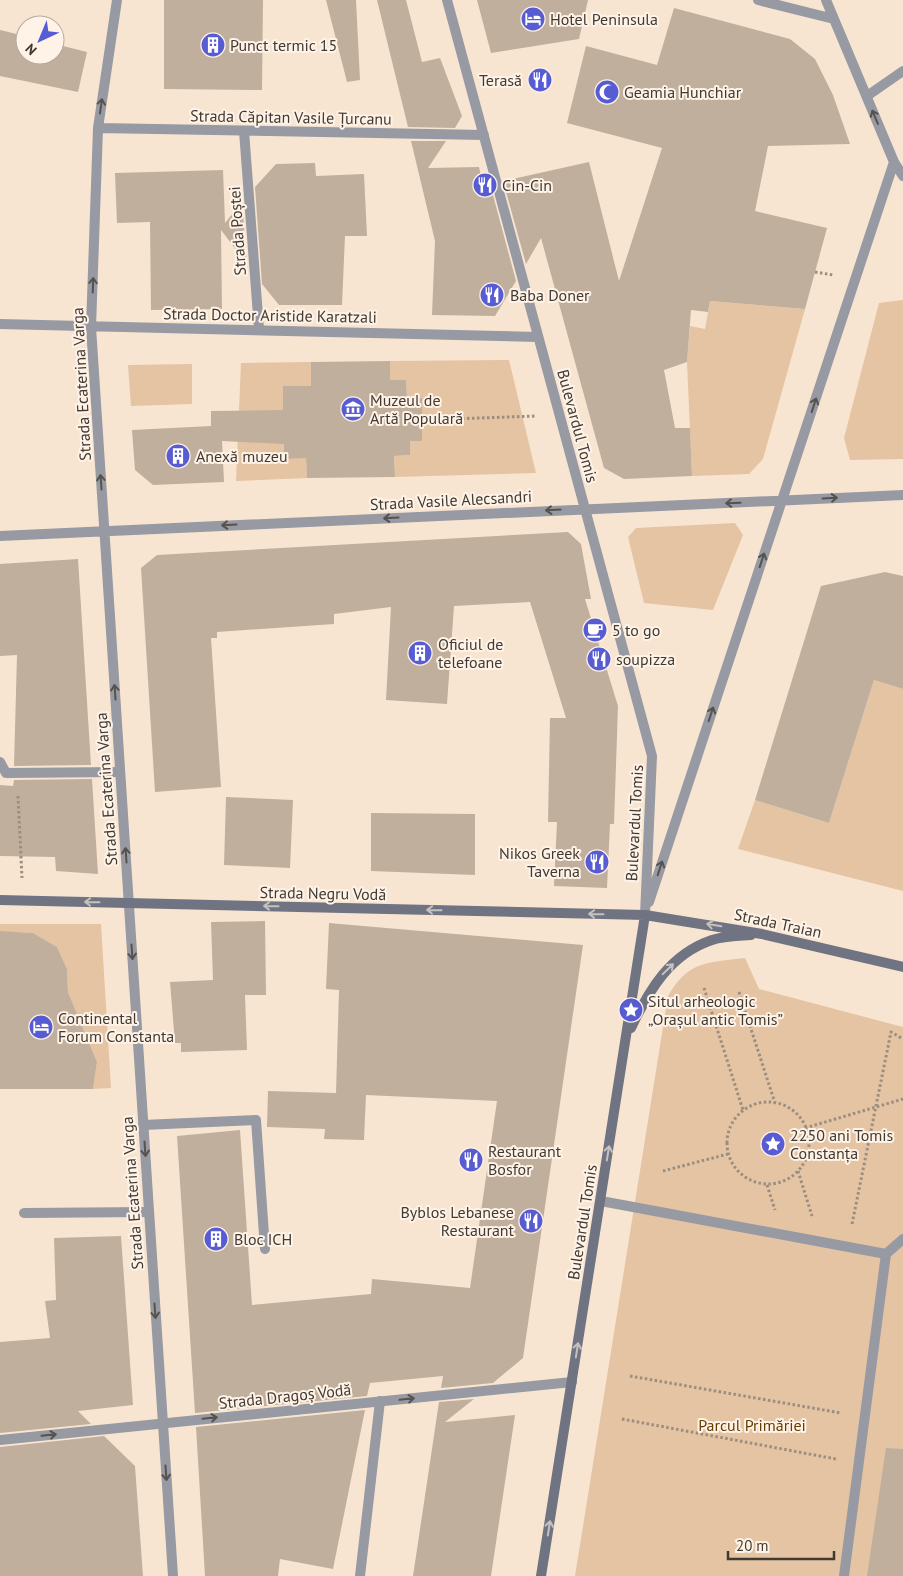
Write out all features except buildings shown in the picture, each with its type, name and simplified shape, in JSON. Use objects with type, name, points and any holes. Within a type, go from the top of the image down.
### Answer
[{"type":"street","name":"Strada Ecaterina Varga","points":[[117,0],[98,128],[91,327],[173,1576]]},
{"type":"street","name":"Bulevardul Tomis","points":[[447,0],[652,756],[645,914],[541,1576]]},
{"type":"street","points":[[758,0],[834,19]]},
{"type":"street","points":[[826,0],[894,162],[903,176]]},
{"type":"street","points":[[867,96],[903,71]]},
{"type":"street","name":"Strada Căpitan Vasile Țurcanu","points":[[98,128],[484,135]]},
{"type":"street","name":"Strada Poștei","points":[[244,130],[259,329]]},
{"type":"street","points":[[645,914],[894,162]]},
{"type":"street","name":"Strada Doctor Aristide Karatzali","points":[[0,324],[538,337]]},
{"type":"street","name":"Strada Vasile Alecsandri","points":[[0,536],[903,495]]},
{"type":"street","points":[[0,762],[6,773],[120,772]]},
{"type":"street","name":"Strada Negru Vodă","points":[[0,900],[645,914]]},
{"type":"street","name":"Strada Traian","points":[[645,914],[762,934],[903,967]]},
{"type":"street","points":[[625,1041],[644,1001],[666,969],[694,948],[714,939],[762,934]]},
{"type":"street","points":[[143,1124],[256,1120],[265,1249]]},
{"type":"street","points":[[601,1201],[886,1254]]},
{"type":"street","points":[[24,1213],[149,1212]]},
{"type":"street","points":[[844,1576],[886,1254],[903,1239]]},
{"type":"street","name":"Strada Dragoș Vodă","points":[[0,1440],[572,1382]]},
{"type":"street","points":[[360,1576],[380,1401]]},
{"type":"path","points":[[815,272],[826,274]]},
{"type":"path","points":[[422,420],[560,415]]},
{"type":"path","points":[[17,773],[23,901]]},
{"type":"path","points":[[704,988],[743,1110]]},
{"type":"path","points":[[739,992],[775,1103]]},
{"type":"path","points":[[847,1246],[892,1032],[903,1039]]},
{"type":"path","points":[[806,1128],[903,1100]]},
{"type":"path","points":[[775,1103],[788,1108],[799,1117],[806,1128],[809,1140],[808,1151],[798,1171],[779,1183],[767,1185],[754,1182],[742,1176],[733,1166],[728,1154],[727,1140],[729,1129],[743,1110],[759,1104],[775,1103]]},
{"type":"path","points":[[663,1171],[728,1154]]},
{"type":"path","points":[[798,1171],[821,1242]]},
{"type":"path","points":[[630,1376],[836,1412]]},
{"type":"path","points":[[622,1419],[829,1458]]},
{"type":"green space","points":[[903,300],[903,459],[850,460],[844,438],[879,303]]},
{"type":"green space","points":[[710,301],[805,309],[763,459],[749,474],[692,476],[687,362],[690,326],[705,329]]},
{"type":"green space","points":[[509,360],[536,473],[395,477],[394,456],[410,455],[410,441],[422,441],[422,399],[407,398],[406,380],[390,380],[390,361]]},
{"type":"green space","points":[[311,362],[311,386],[283,386],[284,458],[306,458],[307,478],[236,481],[241,363]]},
{"type":"green space","points":[[192,364],[192,404],[131,406],[128,365]]},
{"type":"green space","points":[[735,523],[743,535],[713,610],[644,603],[628,537],[636,528]]},
{"type":"green space","points":[[874,680],[903,689],[903,891],[738,849],[755,800],[829,823]]},
{"type":"green space","points":[[0,924],[101,924],[111,1088],[93,1089],[97,1062],[68,992],[67,969],[57,947],[33,933],[9,932],[0,938]]},
{"type":"green space","name":"Parcul Primăriei","points":[[745,958],[759,989],[903,1027],[903,1576],[575,1576],[668,996],[684,976],[700,965]]},
{"type":"place","name":"Hotel Peninsula","points":[[533,19]]},
{"type":"place","name":"Punct termic 15","points":[[213,45]]},
{"type":"place","name":"Terasă","points":[[540,80]]},
{"type":"place","name":"Geamia Hunchiar","points":[[607,92]]},
{"type":"place","name":"Cin-Cin","points":[[485,185]]},
{"type":"place","name":"Baba Doner","points":[[492,295]]},
{"type":"place","name":"Muzeul de Artă Populară","points":[[353,409]]},
{"type":"place","name":"Anexă muzeu","points":[[178,456]]},
{"type":"place","name":"5 to go","points":[[595,630]]},
{"type":"place","name":"Oficiul de telefoane","points":[[420,653]]},
{"type":"place","name":"soupizza","points":[[599,659]]},
{"type":"place","name":"Nikos Greek Taverna","points":[[597,862]]},
{"type":"place","name":"Situl arheologic „Orașul antic Tomis”","points":[[631,1010]]},
{"type":"place","name":"Continental Forum Constanta","points":[[41,1027]]},
{"type":"place","name":"2250 ani Tomis Constanța","points":[[773,1144]]},
{"type":"place","name":"Restaurant Bosfor","points":[[471,1160]]},
{"type":"place","name":"Byblos Lebanese Restaurant","points":[[531,1221]]},
{"type":"place","name":"Bloc ICH","points":[[216,1239]]}]
